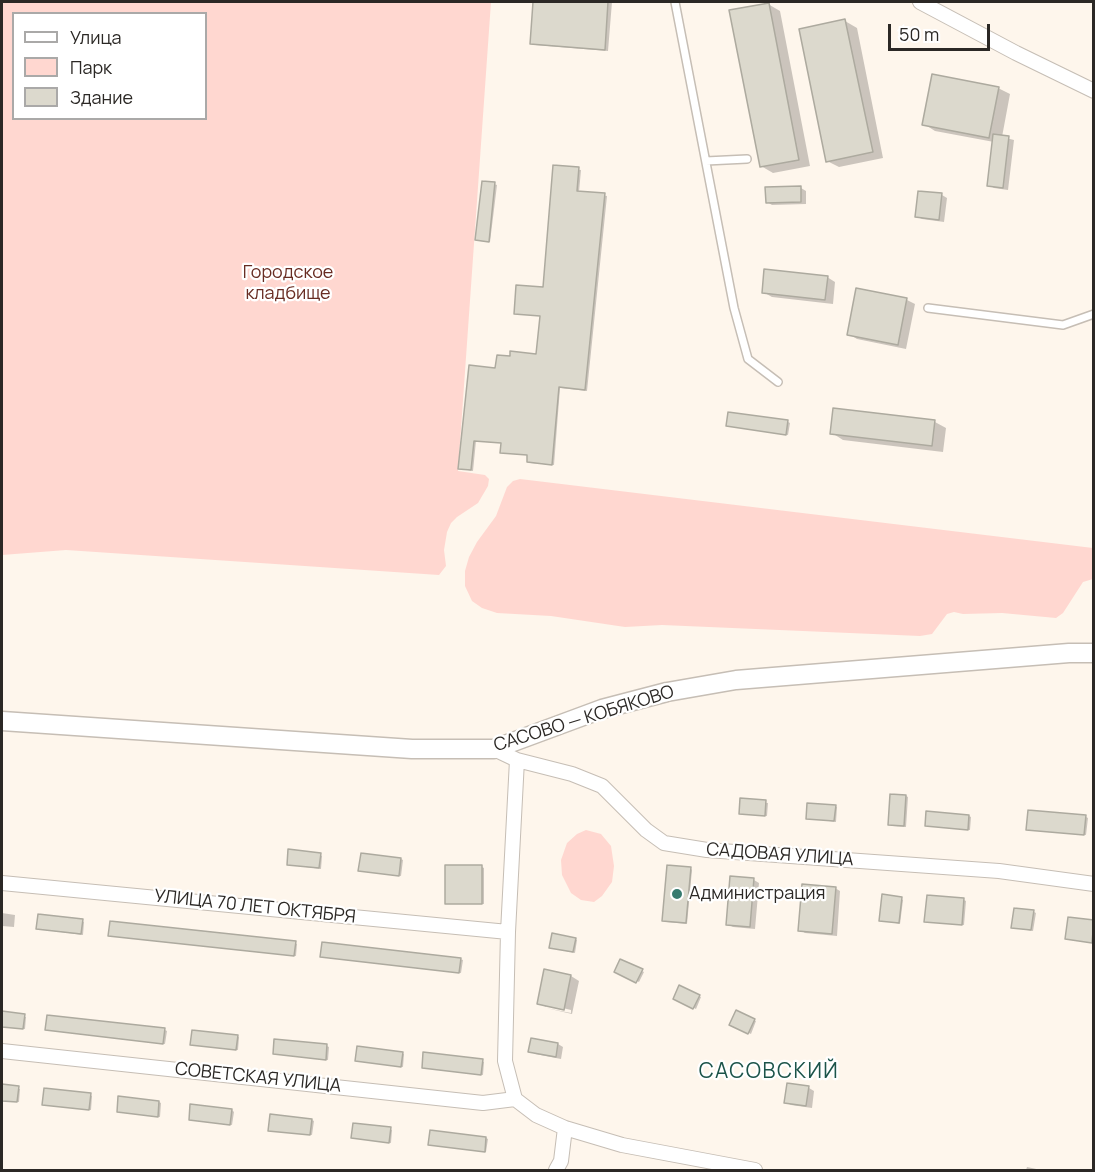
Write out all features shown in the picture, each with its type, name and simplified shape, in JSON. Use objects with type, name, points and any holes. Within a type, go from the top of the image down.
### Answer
[{"type":"street","points":[[920,2],[1094,92]]},
{"type":"street","name":"САСОВО — КОБЯКОВО","points":[[2,721],[412,748],[494,749],[603,709],[667,692],[736,680],[1069,653],[1094,653]]},
{"type":"street","name":"САДОВАЯ УЛИЦА","points":[[494,749],[517,760],[572,774],[602,786],[646,830],[664,843],[707,850],[999,871],[1094,884]]},
{"type":"street","points":[[517,760],[508,932],[505,1061],[515,1099],[536,1114],[565,1128],[622,1145],[755,1170]]},
{"type":"street","name":"УЛИЦА 70 ЛЕТ ОКТЯБРЯ","points":[[2,883],[508,932]]},
{"type":"street","name":"СОВЕТСКАЯ УЛИЦА","points":[[2,1051],[483,1102],[515,1099]]},
{"type":"street","points":[[556,1170],[561,1161],[565,1128]]},
{"type":"lane","points":[[675,2],[734,308],[748,358],[778,382]]},
{"type":"lane","points":[[706,161],[747,159]]},
{"type":"lane","points":[[928,308],[1063,325],[1094,314]]},
{"type":"green space","name":"Городское кладбище","points":[[2,2],[491,2],[458,471],[485,475],[489,479],[488,486],[478,503],[451,523],[444,550],[446,566],[439,575],[66,550],[2,555]]},
{"type":"green space","points":[[520,479],[1093,548],[1093,579],[1083,582],[1063,613],[1056,618],[1002,613],[963,614],[954,612],[947,614],[932,634],[920,636],[662,625],[625,627],[551,616],[497,613],[482,608],[472,601],[465,586],[465,571],[477,542],[496,516],[507,487],[513,481]]},
{"type":"green space","points":[[586,830],[601,834],[611,846],[614,866],[612,882],[602,896],[594,902],[581,900],[571,893],[562,875],[561,860],[567,843]]},
{"type":"building","points":[[533,2],[608,2],[605,50],[530,44]]},
{"type":"building","points":[[769,3],[799,160],[760,167],[729,10]]},
{"type":"building","points":[[845,19],[873,152],[826,162],[799,29]]},
{"type":"building","points":[[932,74],[999,87],[989,138],[922,125]]},
{"type":"building","points":[[993,134],[1009,136],[1003,188],[987,186]]},
{"type":"building","points":[[553,165],[579,167],[577,191],[605,193],[585,390],[559,387],[552,465],[527,462],[527,455],[500,453],[501,443],[474,441],[471,470],[458,469],[469,365],[495,368],[497,355],[510,356],[510,351],[536,354],[540,316],[514,314],[516,285],[543,287]]},
{"type":"building","points":[[482,181],[495,182],[489,242],[475,240]]},
{"type":"building","points":[[801,186],[801,202],[766,203],[765,187]]},
{"type":"building","points":[[918,191],[942,193],[939,220],[915,217]]},
{"type":"building","points":[[764,269],[828,276],[825,300],[762,293]]},
{"type":"building","points":[[856,288],[907,298],[898,345],[847,335]]},
{"type":"building","points":[[833,408],[935,420],[932,446],[830,434]]},
{"type":"building","points":[[728,412],[788,420],[786,435],[726,426]]},
{"type":"building","points":[[890,794],[906,795],[904,826],[888,825]]},
{"type":"building","points":[[740,798],[766,800],[765,816],[739,814]]},
{"type":"building","points":[[807,803],[836,805],[834,821],[806,819]]},
{"type":"building","points":[[1028,810],[1086,815],[1084,835],[1026,830]]},
{"type":"building","points":[[926,811],[969,815],[968,830],[925,826]]},
{"type":"building","points":[[288,849],[321,853],[319,868],[287,865]]},
{"type":"building","points":[[361,853],[401,858],[399,876],[358,871]]},
{"type":"building","points":[[445,865],[482,865],[482,904],[445,904]]},
{"type":"building","name":"Администрация","points":[[667,865],[691,867],[686,923],[662,921]]},
{"type":"building","points":[[730,876],[754,878],[750,927],[726,925]]},
{"type":"building","points":[[802,884],[836,887],[832,934],[798,931]]},
{"type":"building","points":[[882,894],[902,897],[899,923],[879,921]]},
{"type":"building","points":[[927,895],[964,898],[962,925],[924,922]]},
{"type":"building","points":[[1014,908],[1034,910],[1031,930],[1011,928]]},
{"type":"building","points":[[38,914],[83,919],[81,934],[36,929]]},
{"type":"building","points":[[1068,917],[1094,920],[1092,943],[1065,939]]},
{"type":"building","points":[[110,921],[296,941],[294,956],[108,936]]},
{"type":"building","points":[[552,933],[576,938],[573,952],[549,948]]},
{"type":"building","points":[[322,942],[461,958],[459,973],[320,957]]},
{"type":"building","points":[[620,959],[643,969],[636,983],[614,972]]},
{"type":"building","points":[[544,969],[571,975],[564,1010],[537,1004]]},
{"type":"building","points":[[679,985],[700,995],[693,1009],[673,999]]},
{"type":"building","points":[[736,1010],[755,1019],[748,1034],[729,1025]]},
{"type":"building","points":[[2,1011],[25,1014],[23,1029],[2,1027]]},
{"type":"building","points":[[47,1015],[165,1028],[163,1044],[45,1030]]},
{"type":"building","points":[[192,1030],[238,1035],[236,1050],[190,1045]]},
{"type":"building","points":[[531,1038],[558,1043],[556,1057],[528,1052]]},
{"type":"building","points":[[274,1039],[327,1044],[326,1060],[273,1054]]},
{"type":"building","points":[[357,1046],[403,1052],[401,1067],[355,1061]]},
{"type":"building","points":[[423,1052],[483,1059],[481,1075],[422,1068]]},
{"type":"building","points":[[787,1083],[809,1086],[806,1106],[784,1103]]},
{"type":"building","points":[[2,1084],[19,1086],[17,1102],[2,1101]]},
{"type":"building","points":[[44,1088],[91,1093],[89,1110],[42,1105]]},
{"type":"building","points":[[118,1096],[159,1101],[158,1117],[117,1112]]},
{"type":"building","points":[[190,1104],[232,1109],[230,1125],[189,1120]]},
{"type":"building","points":[[270,1114],[312,1119],[310,1135],[268,1131]]},
{"type":"building","points":[[353,1123],[391,1127],[389,1143],[351,1138]]},
{"type":"building","points":[[430,1130],[486,1137],[485,1152],[428,1145]]},
{"type":"place","name":"Администрация","points":[[677,894]]},
{"type":"district","name":"САСОВСКИЙ","points":[[769,1072]]}]
